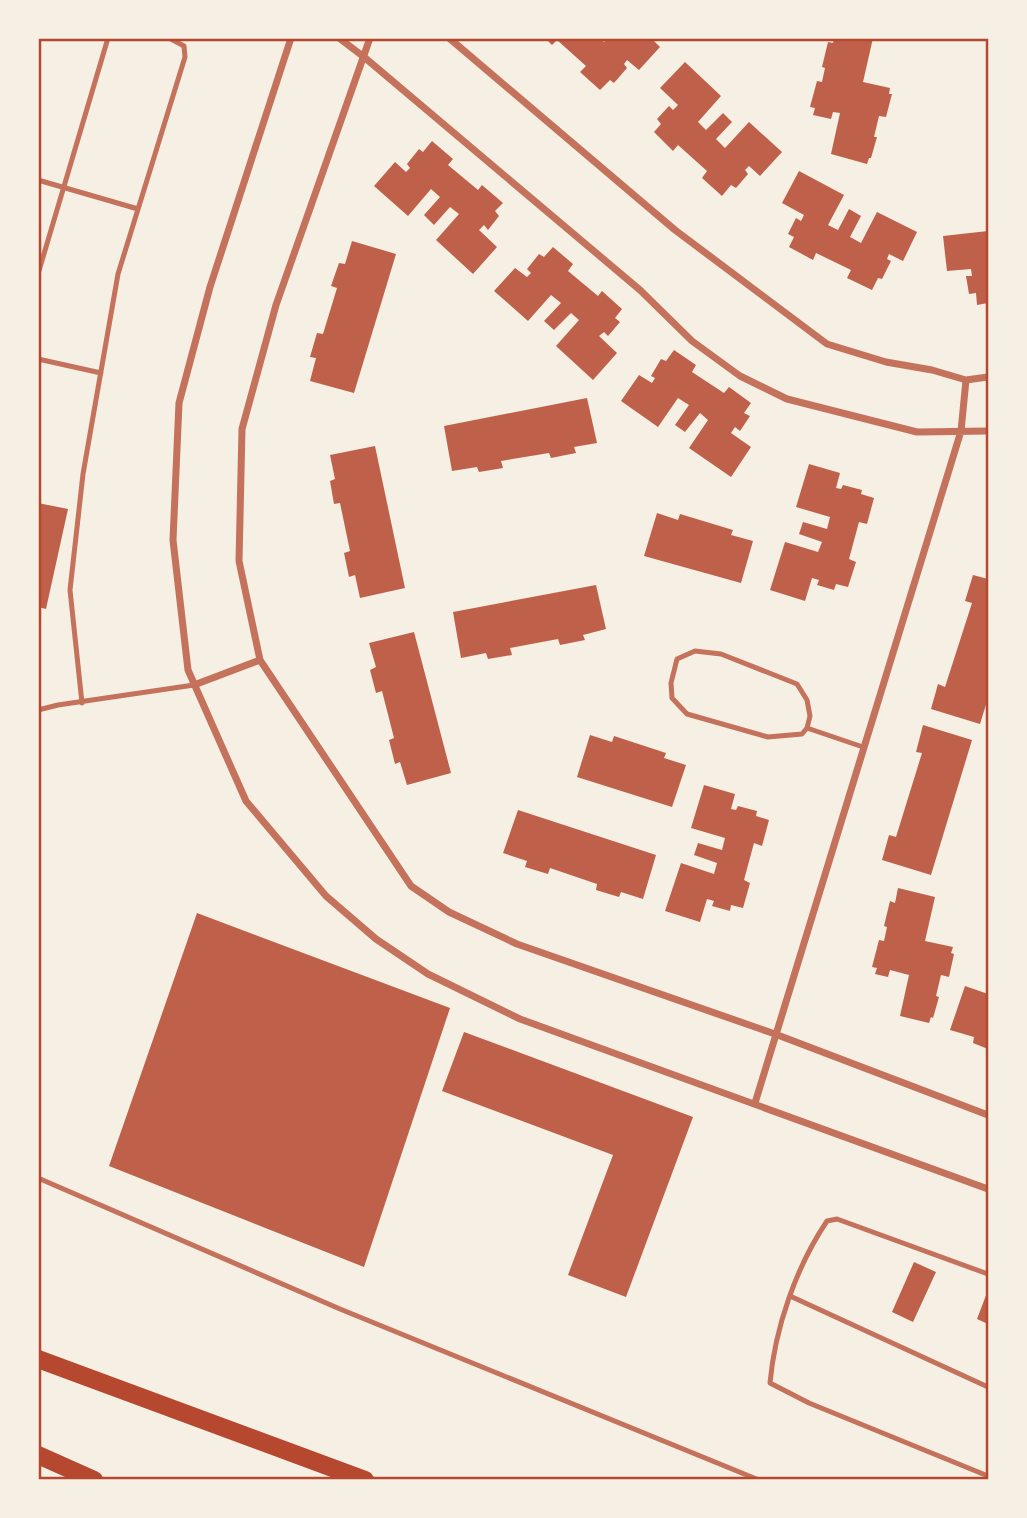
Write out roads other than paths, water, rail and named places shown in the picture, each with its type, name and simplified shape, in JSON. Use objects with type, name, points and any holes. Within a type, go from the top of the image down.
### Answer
[{"type":"main road","points":[[38,1359],[365,1479]]},
{"type":"main road","points":[[38,1455],[94,1479]]},
{"type":"street","points":[[291,38],[209,287],[179,403],[173,540],[188,670],[246,801],[326,896],[376,939],[428,974],[520,1019],[989,1189]]},
{"type":"street","points":[[339,38],[640,290],[692,341],[740,376],[787,399],[917,432],[989,431]]},
{"type":"street","points":[[370,38],[276,305],[242,429],[239,561],[260,660],[411,886],[449,912],[517,944],[775,1034],[989,1115]]},
{"type":"street","points":[[449,38],[675,230],[827,344],[886,362],[932,370],[966,380],[989,377]]},
{"type":"street","points":[[755,1103],[961,431],[966,380]]},
{"type":"street","points":[[194,685],[260,660]]},
{"type":"lane","points":[[38,274],[108,38]]},
{"type":"lane","points":[[82,703],[70,590],[83,474],[118,274],[185,57],[184,46],[169,38]]},
{"type":"lane","points":[[38,180],[138,209]]},
{"type":"lane","points":[[38,359],[101,373]]},
{"type":"lane","points":[[695,651],[721,654],[797,684],[807,700],[810,716],[807,728],[802,734],[768,737],[687,714],[672,698],[671,682],[677,659],[695,651]]},
{"type":"lane","points":[[38,710],[194,685]]},
{"type":"lane","points":[[807,728],[863,747]]},
{"type":"lane","points":[[38,1178],[340,1309],[759,1479]]},
{"type":"lane","points":[[989,1275],[837,1219],[827,1221],[814,1240],[790,1296],[772,1356],[770,1383],[809,1403],[989,1476]]},
{"type":"lane","points":[[790,1296],[989,1387]]}]
